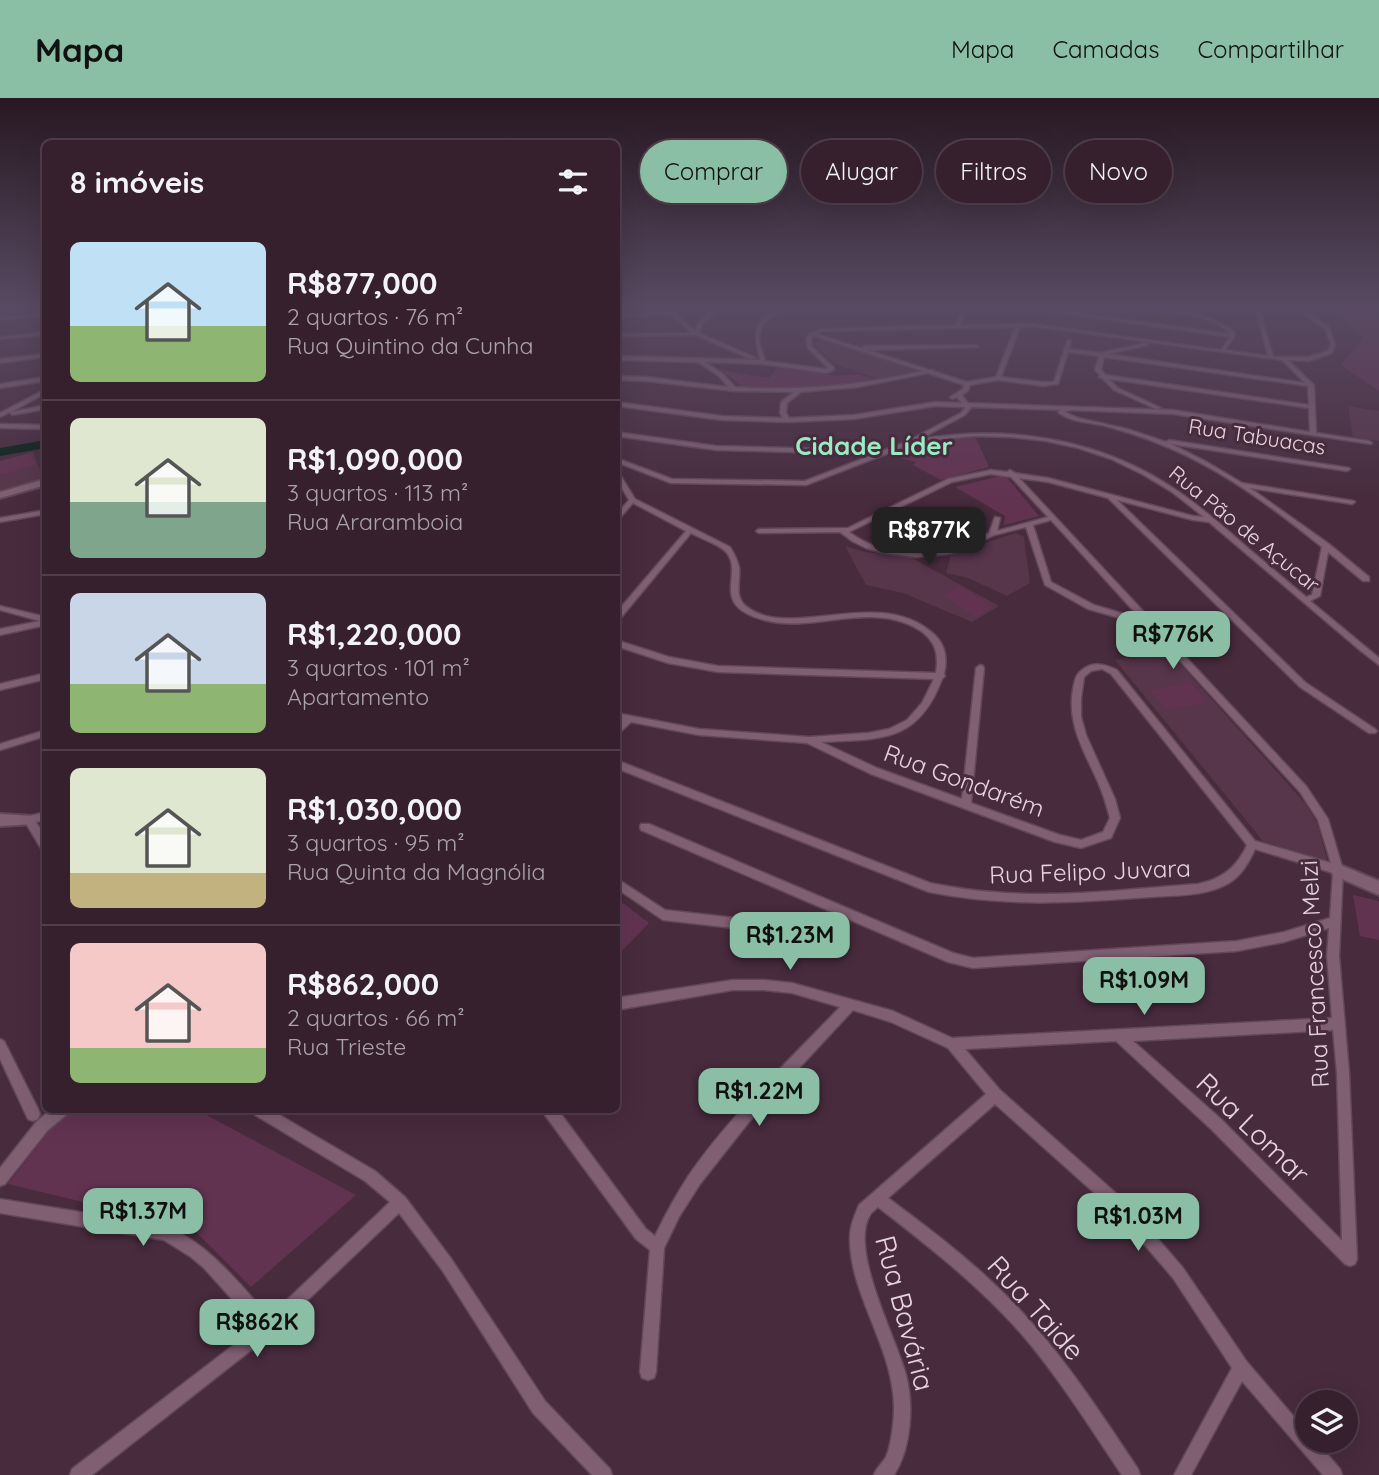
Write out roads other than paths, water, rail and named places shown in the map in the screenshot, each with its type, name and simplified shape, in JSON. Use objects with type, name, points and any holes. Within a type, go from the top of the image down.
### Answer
[{"type":"street","points":[[716,371],[733,389]]},
{"type":"street","points":[[620,378],[647,378],[733,389],[800,390],[862,386],[930,371]]},
{"type":"street","points":[[932,371],[967,384],[998,378],[1043,384],[1056,383],[1060,371]]},
{"type":"street","points":[[998,378],[1001,371]]},
{"type":"street","points":[[1100,371],[1101,376],[1126,395],[1173,412]]},
{"type":"street","points":[[1218,371],[1311,385]]},
{"type":"street","points":[[1297,371],[1311,385],[1313,434]]},
{"type":"street","points":[[1101,376],[1311,407]]},
{"type":"street","points":[[0,386],[42,380]]},
{"type":"street","points":[[935,404],[966,390],[967,384]]},
{"type":"street","points":[[788,420],[783,413],[784,402],[800,390]]},
{"type":"street","points":[[0,415],[42,393]]},
{"type":"street","points":[[620,462],[671,481],[782,485],[816,480],[908,443],[963,414],[968,410],[959,394]]},
{"type":"street","points":[[31,400],[42,406]]},
{"type":"street","points":[[620,405],[708,416],[788,420],[832,419],[935,404],[1024,408],[1079,414],[1173,412],[1369,443]]},
{"type":"street","points":[[0,415],[42,408]]},
{"type":"street","points":[[1079,414],[1162,442],[1241,485],[1366,579]]},
{"type":"street","points":[[0,426],[42,427]]},
{"type":"street","name":"Rua Pão de Açucar","points":[[908,443],[958,433],[982,433],[1072,446],[1148,475],[1176,492],[1379,662]]},
{"type":"street","points":[[620,435],[716,448],[880,453]]},
{"type":"street","name":"Rua Tabuacas","points":[[1162,442],[1223,448],[1348,469]]},
{"type":"street","points":[[759,531],[843,531],[950,481],[979,473],[1010,472],[1193,519],[1209,520]]},
{"type":"street","name":"Rua Francesco Melzi","points":[[1010,472],[1317,806],[1338,870],[1335,921],[1337,1024],[1343,1073],[1350,1259]]},
{"type":"street","points":[[620,480],[632,500],[727,549],[734,557],[738,572],[733,596],[742,609],[763,618],[879,614],[902,619],[929,634],[939,646],[944,657],[940,676],[920,715],[897,730],[808,740]]},
{"type":"street","points":[[0,495],[42,483]]},
{"type":"street","points":[[1241,485],[1352,502]]},
{"type":"street","points":[[1110,498],[1303,685],[1372,731]]},
{"type":"street","points":[[620,514],[632,500]]},
{"type":"street","points":[[0,520],[42,513]]},
{"type":"street","points":[[992,534],[997,518]]},
{"type":"street","points":[[843,531],[870,548],[924,553],[958,549],[992,534],[1051,518]]},
{"type":"street","points":[[1029,524],[1048,583],[1091,607],[1150,624]]},
{"type":"street","points":[[620,613],[691,530]]},
{"type":"street","points":[[1304,600],[1316,596],[1325,546]]},
{"type":"street","points":[[0,608],[42,620]]},
{"type":"street","points":[[0,632],[42,622]]},
{"type":"street","points":[[620,644],[668,660],[718,669],[940,676]]},
{"type":"street","name":"Rua Gondarém","points":[[620,717],[756,738],[808,740],[874,771],[1070,842],[1089,843],[1107,835],[1115,818],[1084,747],[1078,725],[1080,676],[1088,669],[1103,666],[1114,672],[1252,844]]},
{"type":"street","points":[[966,804],[980,668]]},
{"type":"street","points":[[0,687],[42,677]]},
{"type":"street","points":[[620,727],[628,720]]},
{"type":"street","points":[[0,747],[42,734]]},
{"type":"street","name":"Rua Felipo Juvara","points":[[620,766],[929,887],[982,898],[1029,899],[1198,890],[1216,886],[1235,875],[1252,844]]},
{"type":"street","points":[[0,820],[29,820],[42,817]]},
{"type":"street","points":[[29,820],[42,841]]},
{"type":"street","points":[[645,827],[952,958],[973,963],[1237,946],[1284,937],[1335,921]]},
{"type":"street","points":[[1252,844],[1338,870],[1379,888]]},
{"type":"street","points":[[620,885],[656,912],[671,918],[752,925]]},
{"type":"street","points":[[620,1003],[733,985],[792,988],[893,1017],[952,1044],[995,1095],[1123,1209],[1178,1273],[1241,1368],[1334,1475]]},
{"type":"street","points":[[648,1372],[657,1247],[683,1196],[709,1156],[851,1004]]},
{"type":"street","points":[[952,1044],[1337,1024]]},
{"type":"street","name":"Rua Lomar","points":[[1118,1035],[1216,1124],[1350,1259]]},
{"type":"street","points":[[0,1045],[33,1114]]},
{"type":"street","name":"Rua Bavária","points":[[882,1475],[891,1468],[903,1426],[904,1392],[894,1351],[861,1270],[855,1248],[856,1226],[864,1210],[995,1095]]},
{"type":"street","points":[[0,1179],[41,1126],[57,1113]]},
{"type":"street","points":[[265,1113],[370,1176],[400,1202],[447,1265],[539,1408],[604,1475]]},
{"type":"street","points":[[552,1113],[634,1226],[657,1247]]},
{"type":"street","name":"Rua Taide","points":[[878,1199],[935,1241],[986,1287],[1042,1346],[1132,1475]]},
{"type":"street","points":[[78,1475],[268,1328],[400,1202]]},
{"type":"street","points":[[0,1206],[166,1233],[185,1242],[213,1266],[268,1328]]},
{"type":"street","points":[[1182,1475],[1241,1368]]},
{"type":"waterway","points":[[0,452],[42,445]]},
{"type":"district","name":"Cidade Líder","points":[[874,446]]}]
